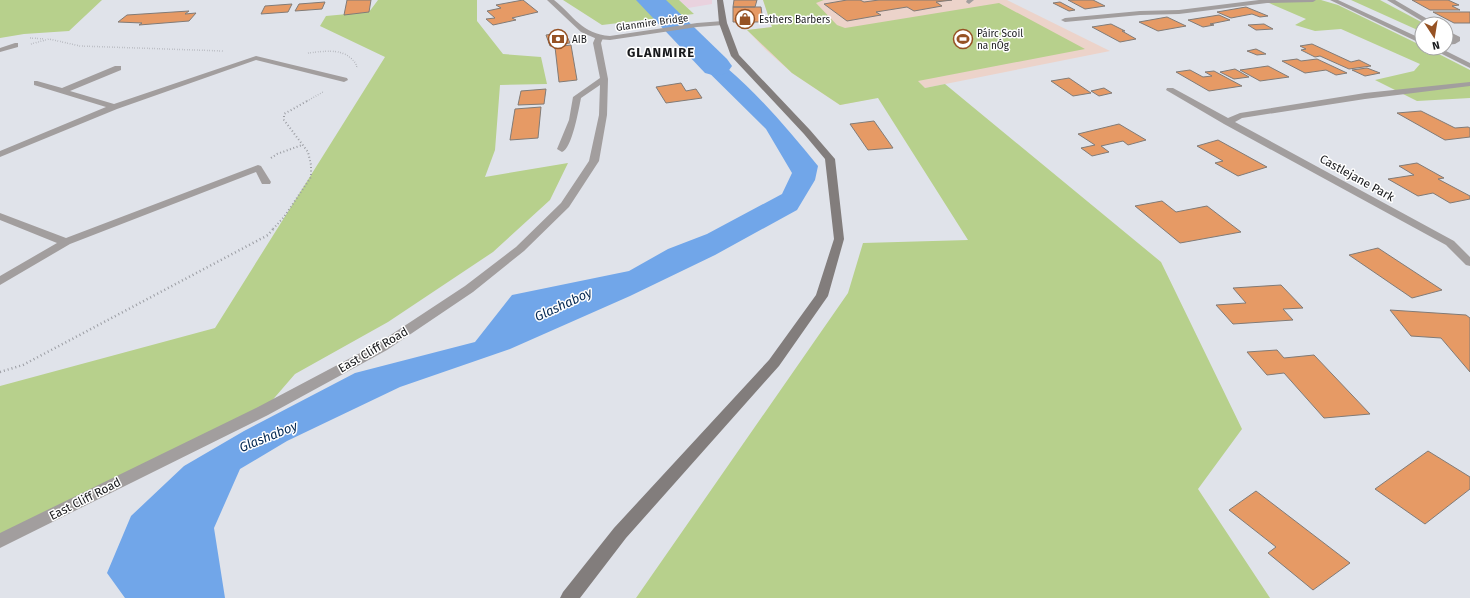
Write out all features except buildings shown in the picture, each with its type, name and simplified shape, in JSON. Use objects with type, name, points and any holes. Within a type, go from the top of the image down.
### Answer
[{"type":"main road","points":[[569,598],[620,533],[774,363],[822,296],[839,239],[830,159],[807,132],[735,56],[723,23],[720,0]]},
{"type":"street","points":[[550,0],[585,33],[604,38]]},
{"type":"street","points":[[1065,20],[1125,14],[1179,12],[1267,1],[1312,0]]},
{"type":"street","points":[[1333,0],[1414,38]]},
{"type":"street","points":[[1390,0],[1418,16]]},
{"type":"street","name":"Glanmire Bridge","points":[[604,38],[697,25],[723,23]]},
{"type":"street","name":"East Cliff Road","points":[[0,541],[263,411],[382,347],[469,289],[520,249],[565,205],[594,161],[603,115],[604,79],[597,43],[604,38]]},
{"type":"street","points":[[0,50],[15,45]]},
{"type":"street","points":[[1450,56],[1470,66]]},
{"type":"street","points":[[0,154],[114,107],[256,58],[344,80]]},
{"type":"street","points":[[62,91],[118,68]]},
{"type":"street","points":[[562,150],[573,120],[576,97],[604,79]]},
{"type":"street","points":[[37,83],[114,107]]},
{"type":"street","points":[[1227,122],[1240,116],[1346,99],[1470,84]]},
{"type":"street","name":"Castlejane Park","points":[[1170,90],[1450,243],[1470,263]]},
{"type":"street","points":[[0,281],[66,242],[258,168],[266,182]]},
{"type":"street","points":[[0,216],[66,242]]},
{"type":"path","points":[[15,45],[21,48],[49,39],[80,46],[224,51]]},
{"type":"path","points":[[0,372],[23,365],[268,234],[284,217],[311,177],[311,165],[308,152],[284,120],[284,114],[349,77],[357,66],[355,60],[351,56],[337,51],[301,53]]},
{"type":"path","points":[[258,168],[276,154],[302,145]]},
{"type":"shaded area","points":[[679,0],[712,0],[712,4],[688,8]]},
{"type":"shaded area","points":[[763,0],[1007,0],[1110,51],[840,105],[792,73],[766,50],[747,30],[772,27]]},
{"type":"green space","points":[[0,0],[102,0],[69,31],[24,34],[0,38]]},
{"type":"green space","points":[[378,0],[477,0],[477,21],[503,54],[541,57],[547,84],[500,85],[495,150],[485,177],[568,163],[550,200],[493,252],[388,322],[295,374],[263,411],[0,542],[0,386],[215,328],[385,57],[320,26],[326,16],[369,12]]},
{"type":"green space","points":[[563,0],[679,0],[694,14],[602,25]]},
{"type":"green space","points":[[763,0],[824,0],[816,3],[837,25],[845,28],[999,3],[1085,49],[918,81],[925,88],[945,84],[1161,262],[1242,429],[1198,489],[1270,598],[636,598],[848,293],[863,243],[968,240],[878,98],[840,105],[792,73],[747,30],[772,27]]},
{"type":"green space","points":[[1262,0],[1321,0],[1338,5],[1414,42],[1414,56],[1443,56],[1470,70],[1470,98],[1417,101],[1375,80],[1414,71],[1420,64],[1341,29],[1315,31],[1295,25],[1306,19]]},
{"type":"green space","points":[[1351,0],[1380,0],[1414,18],[1414,28]]},
{"type":"water","points":[[637,0],[648,0],[667,18],[740,79],[775,115],[818,166],[815,180],[797,210],[715,255],[630,296],[510,349],[400,387],[287,441],[240,469],[214,528],[225,598],[125,598],[107,573],[131,516],[184,466],[244,431],[355,373],[475,342],[512,295],[629,271],[668,249],[707,234],[782,194],[792,173],[766,129]]},
{"type":"waterway","name":"Glashaboy","points":[[650,0],[716,66]]},
{"type":"place","name":"Esthers Barbers","points":[[745,19]]},
{"type":"place","name":"AIB","points":[[558,39]]},
{"type":"place","name":"Páirc Scoil na nÓg","points":[[963,39]]},
{"type":"district","name":"GLANMIRE","points":[[661,52]]}]
